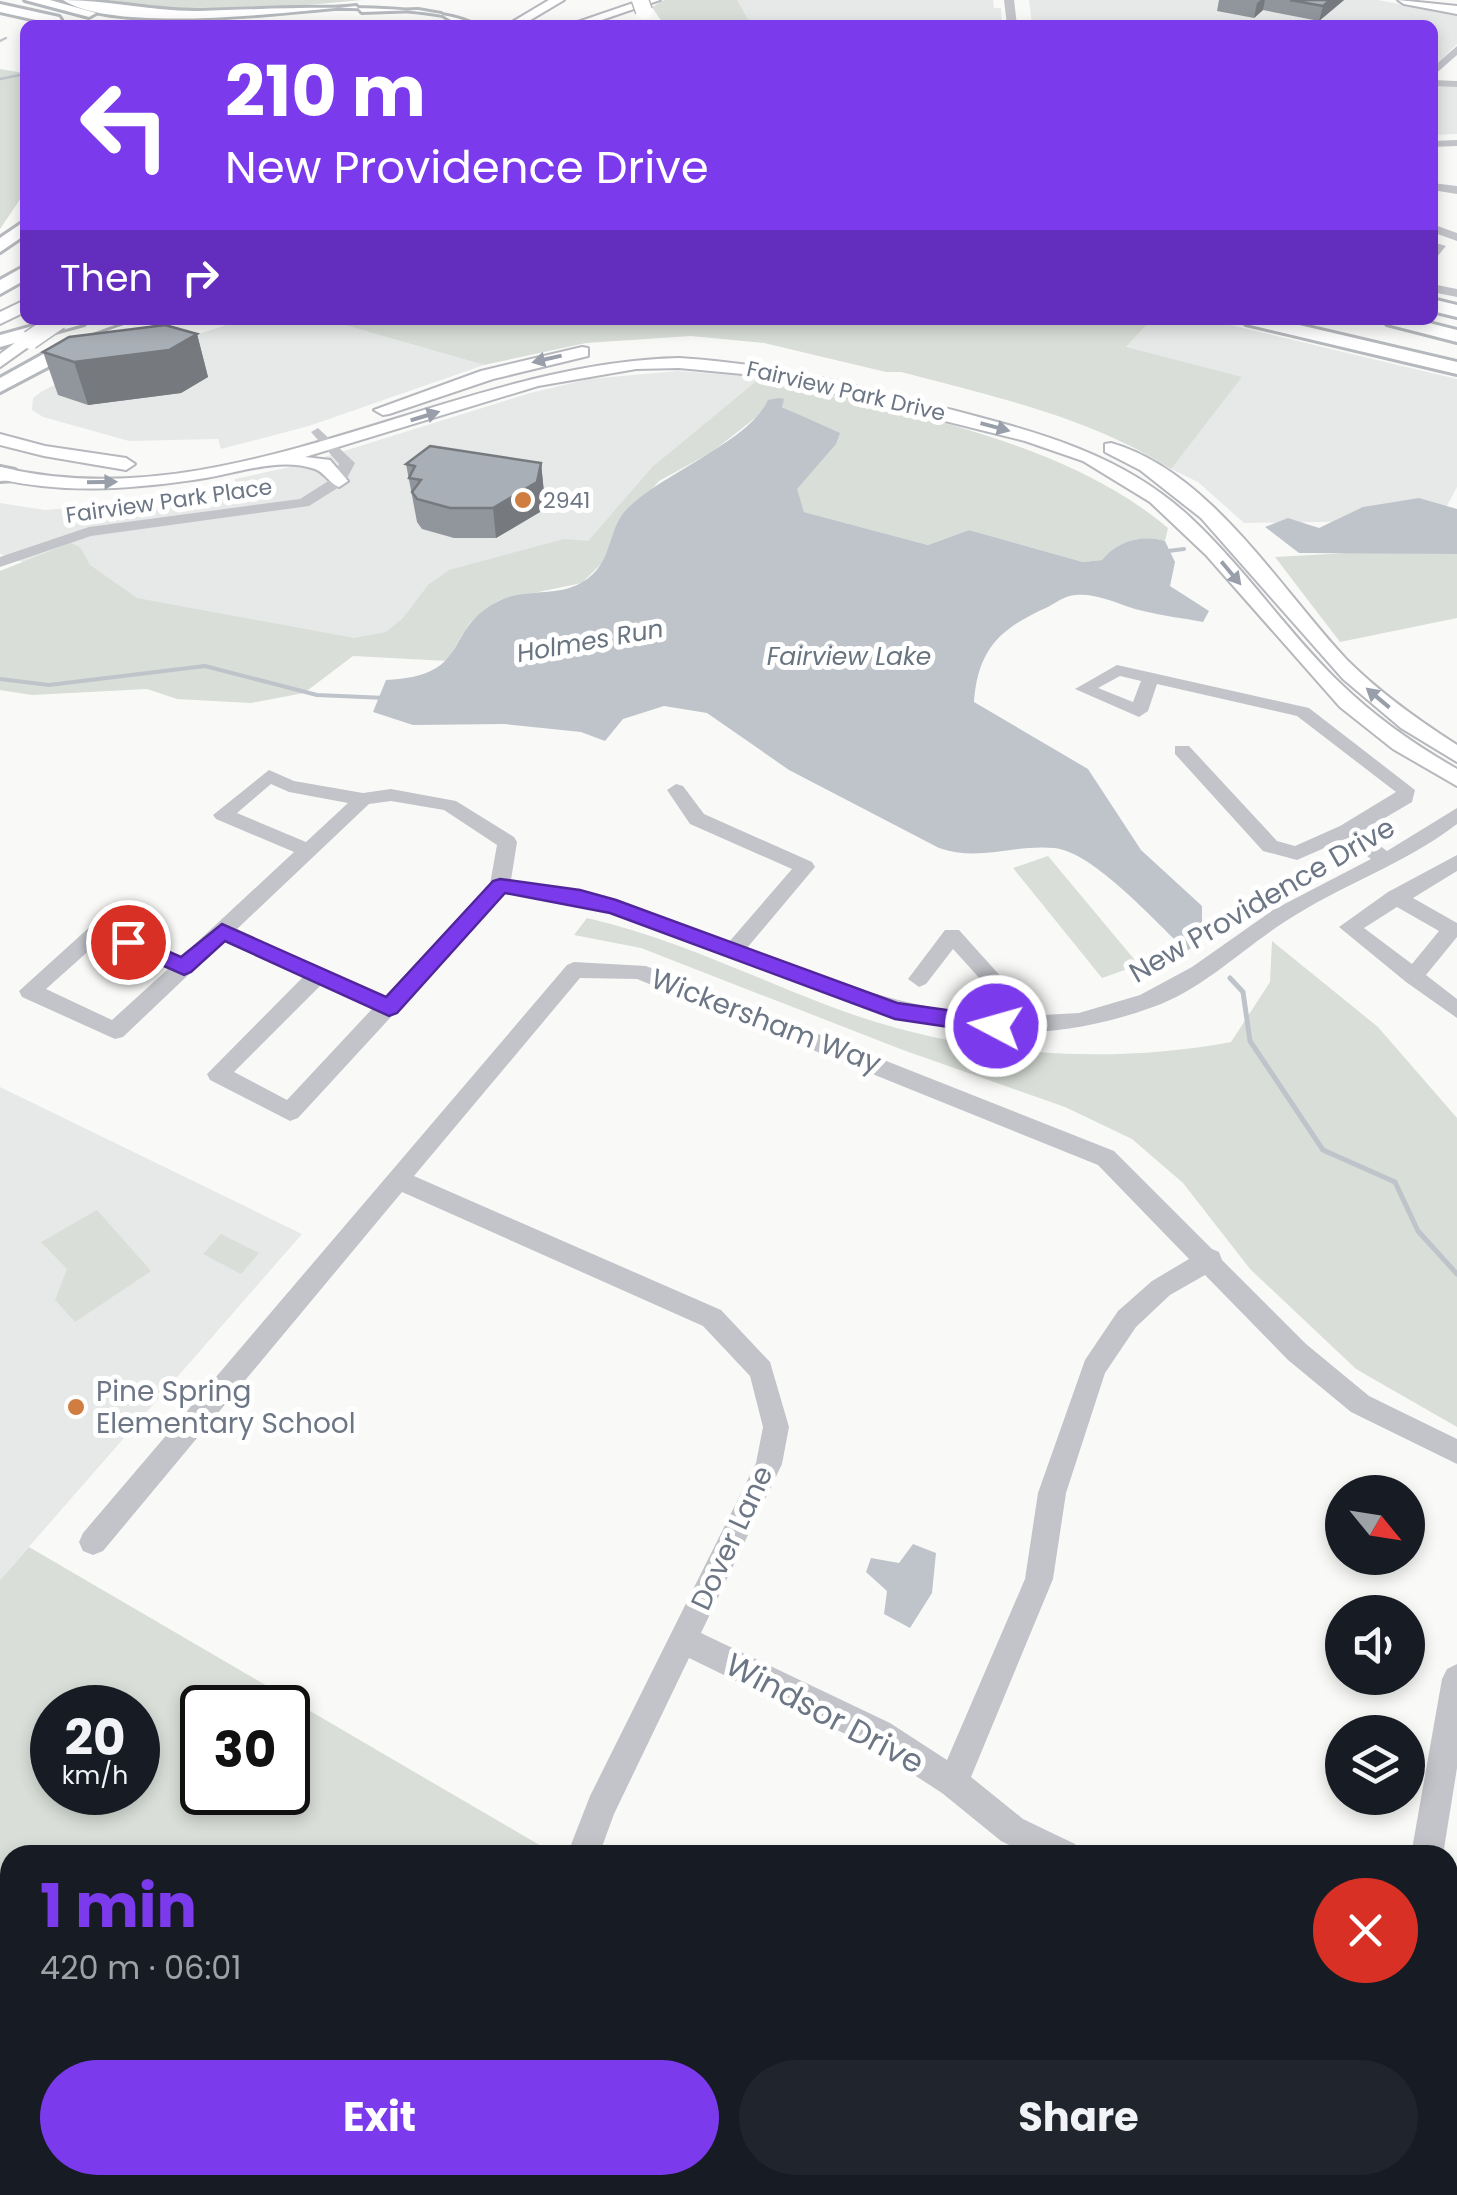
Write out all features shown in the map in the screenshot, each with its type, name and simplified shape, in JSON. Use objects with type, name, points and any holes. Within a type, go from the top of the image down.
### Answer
[{"type":"highway","points":[[2,0],[90,20]]},
{"type":"highway","points":[[32,0],[120,20]]},
{"type":"highway","points":[[70,0],[161,20]]},
{"type":"highway","points":[[363,3],[384,0]]},
{"type":"highway","points":[[106,8],[198,15],[392,0]]},
{"type":"highway","points":[[320,20],[348,11],[404,6],[445,11],[460,20]]},
{"type":"highway","points":[[0,11],[28,20]]},
{"type":"highway","points":[[0,11],[50,20]]},
{"type":"highway","points":[[0,250],[20,231]]},
{"type":"highway","points":[[0,341],[59,325]]},
{"type":"highway","points":[[0,371],[141,325]]},
{"type":"highway","points":[[1275,325],[1457,364]]},
{"type":"highway","points":[[1307,325],[1457,364]]},
{"type":"highway","points":[[1354,325],[1457,347]]},
{"type":"highway","points":[[1362,325],[1457,347]]},
{"type":"highway","points":[[1420,325],[1457,332]]},
{"type":"highway","points":[[0,386],[44,361],[90,342]]},
{"type":"main road","points":[[1404,0],[1457,6]]},
{"type":"main road","points":[[1446,0],[1457,6]]},
{"type":"main road","points":[[523,20],[557,3]]},
{"type":"main road","points":[[591,20],[645,3]]},
{"type":"main road","points":[[0,362],[51,325]]},
{"type":"main road","name":"Fairview Park Drive","points":[[2,469],[64,482],[188,477],[268,461],[487,375],[564,355],[656,346],[737,348]]},
{"type":"main road","name":"Fairview Park Drive","points":[[2,469],[230,456],[325,438],[550,378],[620,365],[730,364],[786,372],[1029,436],[1108,466],[1165,502],[1341,696],[1393,738],[1457,779]]},
{"type":"main road","name":"Fairview Park Drive","points":[[850,370],[1067,430],[1149,466],[1187,492],[1219,522],[1338,662],[1365,688],[1457,755]]},
{"type":"main road","points":[[0,439],[44,451],[126,464]]},
{"type":"main road","points":[[268,461],[323,464],[338,481]]},
{"type":"street","points":[[1438,68],[1457,49]]},
{"type":"street","points":[[325,438],[347,463],[338,481]]},
{"type":"street","name":"Fairview Park Place","points":[[0,562],[89,532],[304,503],[338,481]]},
{"type":"street","points":[[1151,678],[1302,712],[1406,790],[1405,798],[1298,853],[1270,846],[1182,750]]},
{"type":"street","points":[[308,850],[224,816],[269,776],[289,786],[363,799],[391,796],[449,805],[507,842],[500,886],[290,1112],[218,1074],[318,975]]},
{"type":"street","points":[[676,790],[697,819],[805,866],[734,950]]},
{"type":"street","points":[[184,967],[100,929],[30,991],[115,1031],[184,967],[363,799]]},
{"type":"street","name":"New Providence Drive","points":[[500,886],[598,902],[895,1011],[996,1026],[1087,1018],[1148,1000],[1195,975],[1285,912],[1385,859],[1457,814]]},
{"type":"street","points":[[1347,831],[1385,859],[1452,929],[1413,976]]},
{"type":"street","points":[[1457,862],[1349,927],[1457,1010]]},
{"type":"street","points":[[222,931],[389,1008]]},
{"type":"street","points":[[919,979],[952,935],[992,979],[996,1026]]},
{"type":"street","name":"Wickersham Way","points":[[93,1542],[402,1181],[574,970],[640,972],[1106,1158],[1210,1259],[1297,1352],[1360,1404],[1457,1452]]},
{"type":"street","name":"Dover Lane","points":[[402,1181],[712,1318],[761,1370],[776,1426],[769,1464],[601,1807],[587,1845]]},
{"type":"street","points":[[954,1782],[1039,1579],[1052,1493],[1094,1368],[1127,1319],[1161,1288],[1210,1259]]},
{"type":"street","name":"Windsor Drive","points":[[684,1640],[879,1734],[954,1782],[1012,1830],[1043,1845]]},
{"type":"street","points":[[1428,1845],[1457,1679]]},
{"type":"shaded area","points":[[108,0],[362,0],[203,11]]},
{"type":"shaded area","points":[[664,0],[737,0],[748,20],[661,20],[652,7]]},
{"type":"shaded area","points":[[698,0],[993,0],[994,8],[1001,8],[1002,20],[694,20]]},
{"type":"shaded area","points":[[1029,0],[1378,0],[1457,15],[1457,44],[1438,63],[1438,20],[1031,20]]},
{"type":"shaded area","points":[[0,69],[20,72],[20,199],[0,229]]},
{"type":"shaded area","points":[[1438,84],[1457,86],[1457,134],[1438,135]]},
{"type":"shaded area","points":[[226,325],[344,325],[484,365],[309,426],[221,449],[218,439],[129,441],[43,417],[32,410],[33,398],[76,373]]},
{"type":"shaded area","points":[[344,325],[1146,325],[1126,347],[1242,377],[1171,469],[1107,435],[1040,410],[901,372],[886,372],[764,343],[691,336],[586,343],[484,365]]},
{"type":"shaded area","points":[[1146,325],[1230,325],[1457,379],[1457,487],[1447,506],[1452,520],[1244,523],[1198,482],[1171,469],[1177,459],[1126,347]]},
{"type":"shaded area","points":[[677,371],[761,377],[652,467],[563,570],[432,653],[326,648],[307,663],[0,554],[0,503],[45,510],[235,493],[235,479],[299,465],[530,393],[589,379]]},
{"type":"shaded area","points":[[761,377],[921,417],[1027,450],[1078,471],[1125,497],[1168,528],[1165,541],[1131,541],[1102,560],[1083,562],[969,530],[928,545],[804,512],[796,489],[804,479],[803,417],[781,406],[764,411],[712,452],[659,481],[614,532],[608,557],[582,583],[499,600],[470,622],[447,661],[353,656],[304,693],[251,703],[177,699],[147,689],[32,695],[0,690],[0,571],[70,543],[80,547],[90,565],[137,598],[354,638],[386,632],[403,618],[428,585],[449,570],[564,539],[588,541],[652,467]]},
{"type":"shaded area","points":[[1365,552],[1457,554],[1457,618],[1340,642],[1275,557]]},
{"type":"shaded area","points":[[1048,856],[1139,965],[1102,978],[1013,868]]},
{"type":"shaded area","points":[[587,918],[678,946],[824,1004],[923,1035],[973,1045],[1077,1054],[1180,1050],[1231,1042],[1270,982],[1272,941],[1378,1027],[1457,1118],[1457,1427],[1356,1369],[1250,1269],[1183,1183],[1132,1139],[1065,1107],[903,1050],[641,948],[574,935]]},
{"type":"shaded area","name":"Pine Spring Elementary School","points":[[0,1087],[302,1234],[0,1580]]},
{"type":"shaded area","points":[[97,1210],[151,1271],[75,1322],[55,1300],[67,1269],[41,1242]]},
{"type":"shaded area","points":[[221,1234],[259,1253],[241,1274],[203,1254]]},
{"type":"shaded area","points":[[29,1547],[265,1685],[180,1685],[180,1815],[310,1815],[310,1711],[540,1845],[0,1845],[0,1580]]},
{"type":"water","name":"Fairview Lake","points":[[784,399],[782,407],[840,433],[836,444],[797,489],[804,512],[928,545],[969,530],[1083,562],[1102,560],[1131,541],[1165,541],[1175,562],[1170,586],[1209,611],[1203,622],[1143,611],[1093,596],[1068,597],[1017,623],[995,642],[981,667],[974,702],[1088,769],[1141,850],[1202,906],[1202,940],[1187,951],[1105,875],[1070,852],[1039,847],[968,853],[939,848],[789,770],[707,713],[664,706],[623,719],[605,741],[581,732],[504,724],[413,725],[373,712],[386,680],[433,670],[454,650],[469,625],[499,601],[572,587],[592,575],[629,507],[744,429],[768,400]]},
{"type":"water","points":[[1419,498],[1457,509],[1457,554],[1299,553],[1265,527],[1288,518],[1319,528],[1363,507]]},
{"type":"water","points":[[913,1544],[936,1553],[932,1593],[910,1628],[884,1614],[887,1591],[866,1572],[871,1558],[899,1563]]},
{"type":"building","points":[[1290,0],[1330,0],[1323,6]]},
{"type":"building","points":[[165,325],[197,334],[169,350],[74,362],[43,352],[69,337]]},
{"type":"building","points":[[430,446],[541,463],[537,482],[493,508],[450,508],[417,499],[412,492],[421,480],[409,478],[415,466],[406,464]]},
{"type":"waterway","points":[[0,41],[6,38]]},
{"type":"waterway","points":[[0,79],[20,75]]},
{"type":"waterway","name":"Holmes Run","points":[[1168,551],[1184,549]]},
{"type":"waterway","name":"Holmes Run","points":[[0,679],[49,685],[205,666],[317,695],[386,698]]},
{"type":"waterway","points":[[1230,978],[1243,992],[1250,1041],[1323,1150],[1395,1182],[1418,1231],[1457,1274]]},
{"type":"place","name":"2941","points":[[523,500]]},
{"type":"place","name":"Pine Spring Elementary School","points":[[76,1407]]},
{"type":"route","points":[[128,942],[184,967],[222,931],[389,1008],[500,886],[580,897],[616,907],[895,1011],[996,1026]]}]
